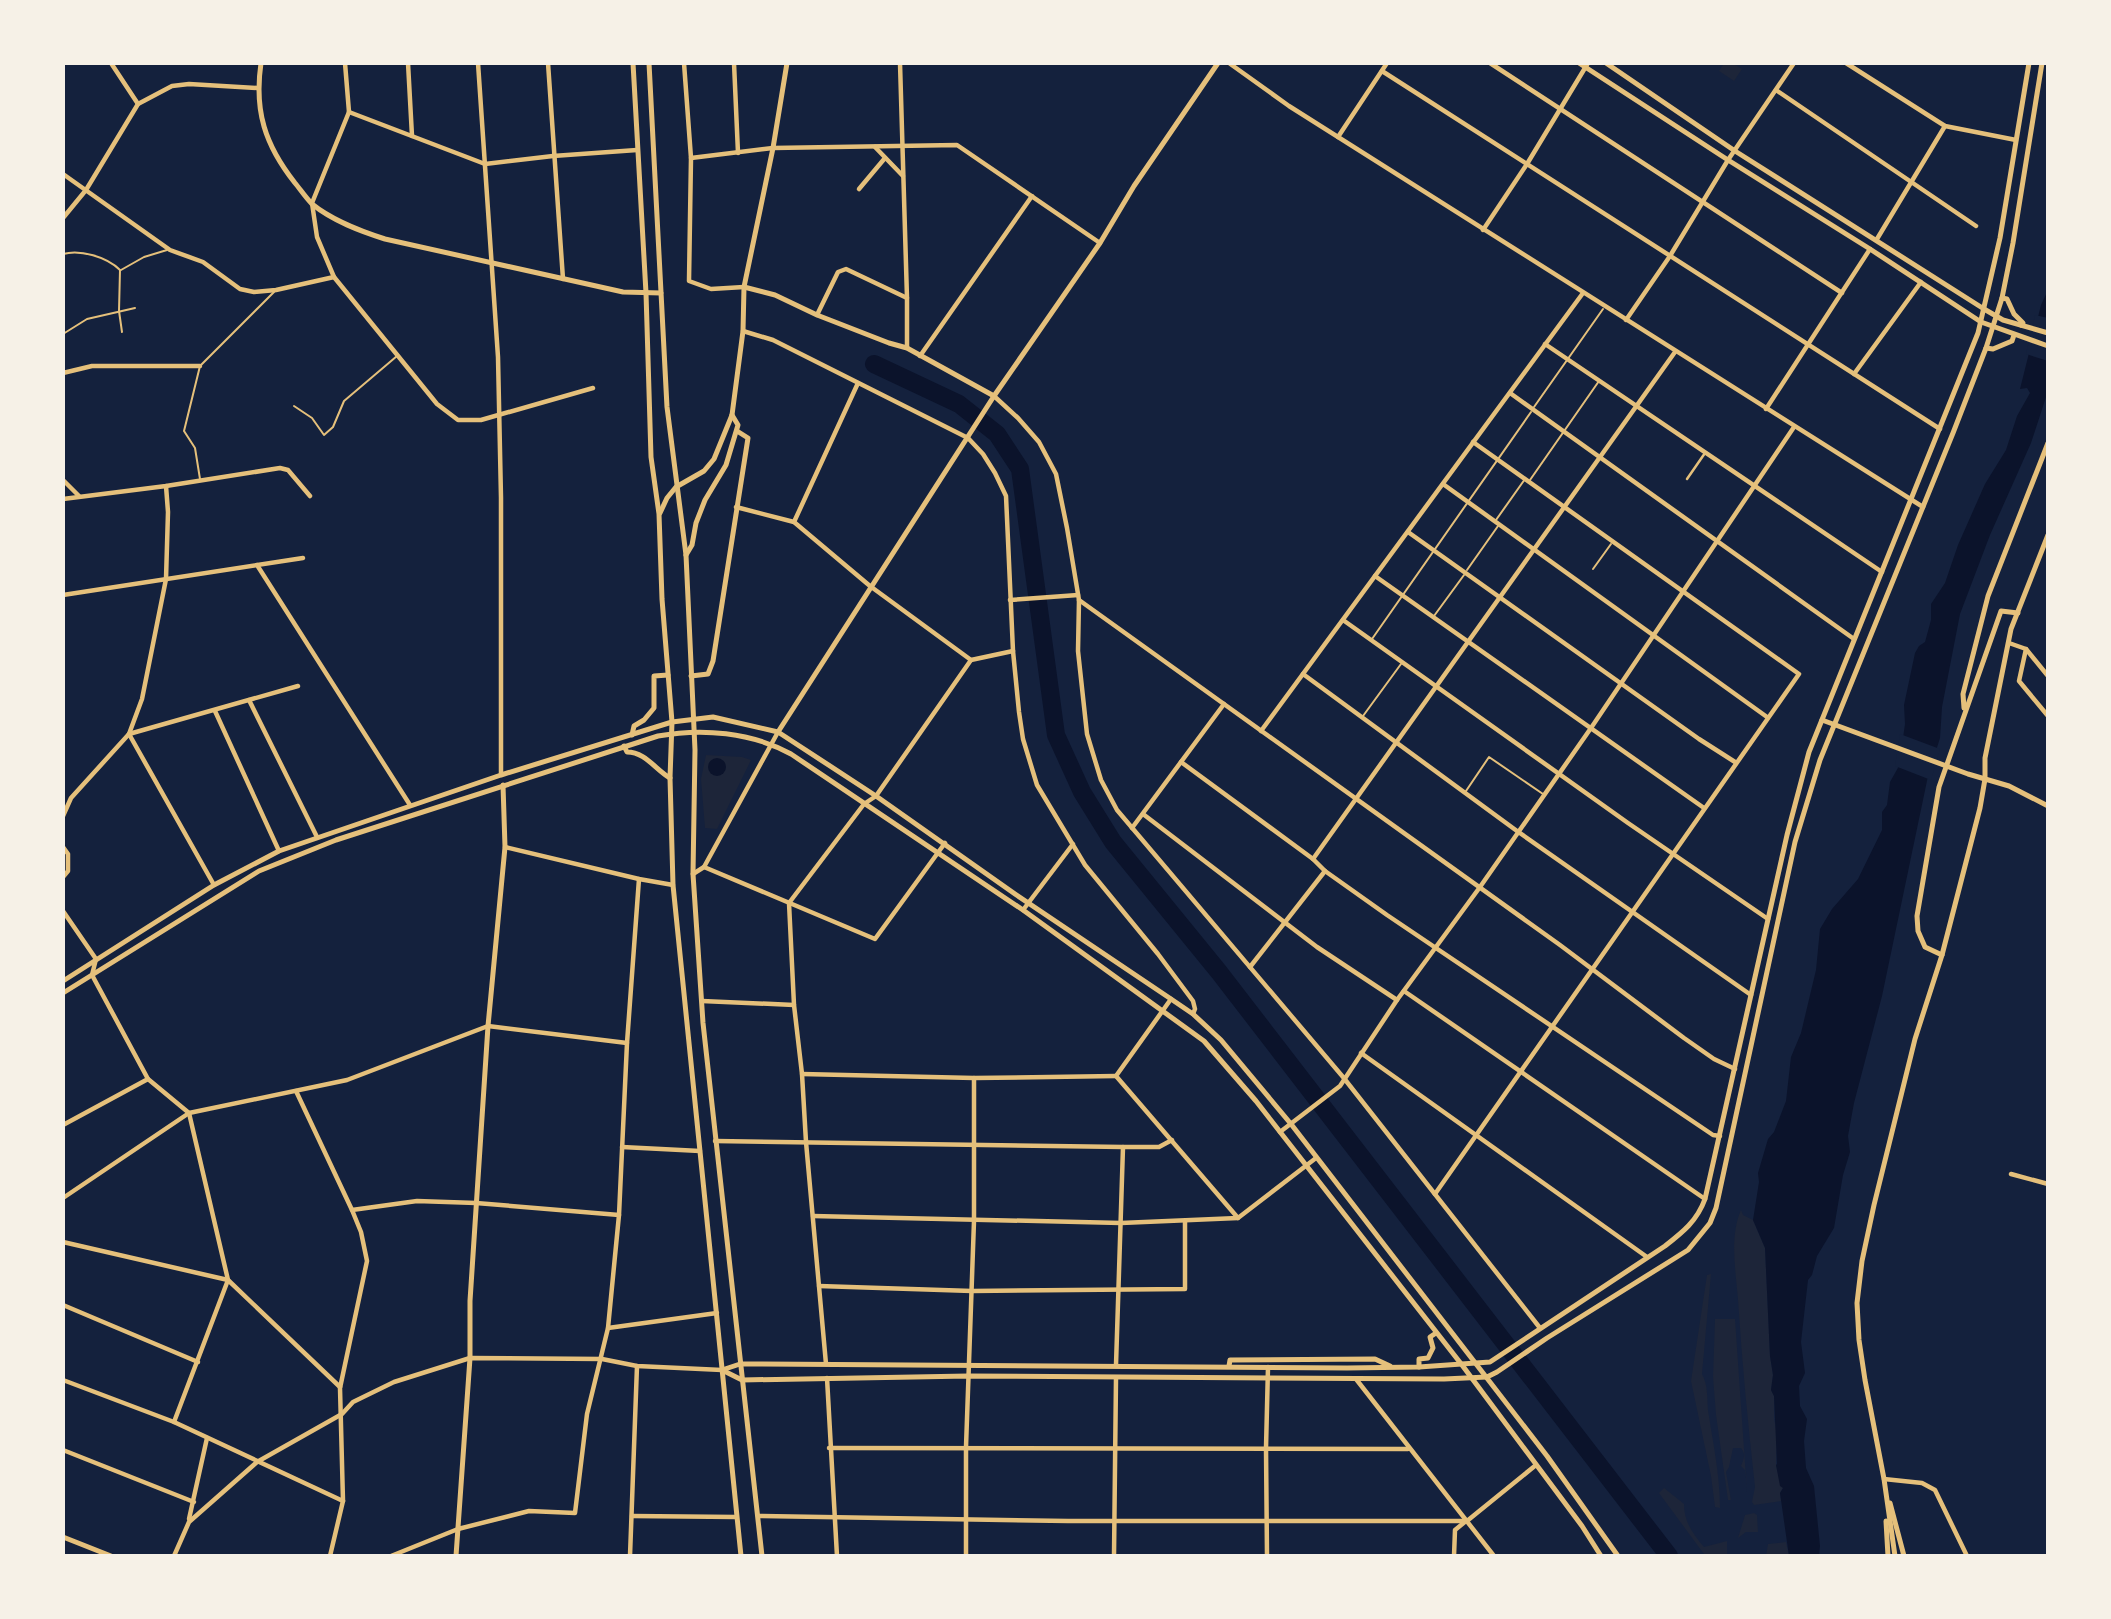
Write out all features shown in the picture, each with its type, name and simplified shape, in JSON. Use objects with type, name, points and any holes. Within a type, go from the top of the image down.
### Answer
[{"type":"street","points":[[111,63],[138,104]]},
{"type":"street","points":[[261,63],[257,88],[259,112],[268,141],[285,171],[312,203],[354,229],[384,239],[622,292],[661,293]]},
{"type":"street","points":[[345,63],[349,111],[312,203],[317,237],[334,277],[437,404],[458,420],[481,420],[593,388]]},
{"type":"street","points":[[408,63],[412,136]]},
{"type":"street","points":[[456,1556],[488,1026],[505,847],[501,775],[498,357],[478,63]]},
{"type":"street","points":[[548,63],[563,279]]},
{"type":"street","points":[[633,63],[652,457],[659,514],[672,722],[670,778],[673,885],[741,1556]]},
{"type":"street","points":[[649,63],[667,407],[686,555],[694,719],[693,874],[702,1000],[715,1141],[762,1556]]},
{"type":"street","points":[[684,63],[691,158],[689,281],[711,289],[744,287],[775,295],[817,315],[907,348],[994,397],[1018,418],[1039,442],[1056,474],[1067,528],[1078,598],[1078,651],[1087,734],[1101,780],[1117,810],[1343,1077],[1540,1328]]},
{"type":"street","points":[[734,63],[738,153]]},
{"type":"street","points":[[659,514],[676,487],[704,471],[714,459],[732,415],[743,331],[744,287],[773,148],[787,63]]},
{"type":"street","points":[[900,63],[907,348]]},
{"type":"street","points":[[693,874],[704,867],[771,743],[870,586],[1218,63]]},
{"type":"street","points":[[1229,63],[1289,107],[1923,507]]},
{"type":"street","points":[[1338,138],[1387,63]]},
{"type":"street","points":[[1489,63],[1842,293]]},
{"type":"street","points":[[1579,63],[1586,65],[1728,160],[1981,322],[2048,346]]},
{"type":"street","points":[[1606,63],[1735,150],[1984,309],[2003,320],[2048,333]]},
{"type":"street","points":[[1626,320],[1670,256],[1728,160],[1794,63]]},
{"type":"street","points":[[1846,63],[1945,126],[2016,140]]},
{"type":"street","points":[[189,1522],[257,1462],[342,1414],[353,1402],[394,1382],[470,1358],[602,1359],[637,1366],[722,1370],[740,1364],[1419,1367],[1477,1364],[1490,1362],[1689,1227],[1699,1214],[1705,1199],[1790,823],[1809,752],[1941,429],[1981,322],[2000,238],[2029,63]]},
{"type":"street","points":[[722,1370],[742,1380],[968,1376],[1356,1379],[1487,1377],[1688,1250],[1710,1223],[1716,1208],[1795,842],[1837,726],[1923,507],[1989,348],[2015,231],[2042,63]]},
{"type":"street","points":[[1483,230],[1527,164],[1586,65]]},
{"type":"street","points":[[1382,71],[1941,429]]},
{"type":"street","points":[[64,216],[86,190],[138,104],[172,86],[189,84],[257,88]]},
{"type":"street","points":[[1776,90],[1976,226]]},
{"type":"street","points":[[349,111],[485,164],[637,150]]},
{"type":"street","points":[[1877,239],[1945,126]]},
{"type":"street","points":[[691,158],[773,148],[957,145],[1100,243]]},
{"type":"street","points":[[874,147],[903,177]]},
{"type":"street","points":[[859,188],[885,158]]},
{"type":"street","points":[[63,174],[170,250],[203,262],[240,289],[254,292],[276,290],[334,277]]},
{"type":"street","points":[[920,356],[1032,196]]},
{"type":"street","points":[[1766,409],[1870,249]]},
{"type":"street","points":[[817,315],[838,272],[846,269],[907,298]]},
{"type":"street","points":[[1854,374],[1921,282]]},
{"type":"street","points":[[1261,731],[1583,293]]},
{"type":"street","points":[[2002,298],[2007,299],[2014,314],[2023,323],[2021,325]]},
{"type":"street","points":[[743,331],[773,340],[968,438],[983,454],[1006,496],[1013,651],[1023,739],[1029,762],[1047,805],[1085,865],[1192,1000],[1195,1009],[1193,1014]]},
{"type":"street","points":[[1989,348],[2012,341],[2014,335]]},
{"type":"street","points":[[1545,344],[1882,572]]},
{"type":"street","points":[[1313,859],[1675,352]]},
{"type":"street","points":[[63,373],[92,366],[200,366]]},
{"type":"street","points":[[794,522],[858,383]]},
{"type":"street","points":[[1510,393],[1854,639]]},
{"type":"street","points":[[686,555],[692,545],[702,506],[726,465],[738,425],[732,415]]},
{"type":"street","points":[[1280,1132],[1340,1086],[1343,1077],[1591,728],[1794,427]]},
{"type":"street","points":[[691,676],[708,674],[713,661],[748,438],[737,431]]},
{"type":"street","points":[[1434,1194],[1799,674],[1474,442]]},
{"type":"street","points":[[1964,713],[1963,694],[1988,596],[2048,443]]},
{"type":"street","points":[[1687,479],[1706,452]]},
{"type":"street","points":[[63,499],[280,468],[288,470],[310,496]]},
{"type":"street","points":[[63,481],[79,496]]},
{"type":"street","points":[[1443,484],[1767,717]]},
{"type":"street","points":[[63,816],[71,798],[129,734],[142,699],[166,579],[166,486]]},
{"type":"street","points":[[736,507],[794,522],[870,586],[971,660]]},
{"type":"street","points":[[1408,532],[1735,762]]},
{"type":"street","points":[[1895,1556],[1859,1340],[1857,1303],[1862,1261],[1915,1040],[1942,955],[1986,779],[1985,758],[2011,629],[2048,535]]},
{"type":"street","points":[[63,595],[303,558]]},
{"type":"street","points":[[257,565],[410,805]]},
{"type":"street","points":[[1375,576],[1704,808]]},
{"type":"street","points":[[1010,600],[1065,595],[1078,598],[1714,1059],[1735,1069]]},
{"type":"street","points":[[1942,955],[1925,947],[1918,931],[1917,916],[1939,787],[2001,611],[2018,613]]},
{"type":"street","points":[[1343,620],[1558,774],[1769,919]]},
{"type":"street","points":[[2009,643],[2026,649],[2048,676]]},
{"type":"street","points":[[2026,649],[2019,681],[2048,716]]},
{"type":"street","points":[[826,1364],[794,1005],[789,904],[864,804],[876,796],[971,660],[1013,651]]},
{"type":"street","points":[[1303,674],[1517,831],[1752,995]]},
{"type":"street","points":[[632,735],[634,726],[644,720],[654,708],[654,676],[668,675]]},
{"type":"street","points":[[129,734],[298,686]]},
{"type":"street","points":[[249,700],[317,837]]},
{"type":"street","points":[[1132,828],[1224,704]]},
{"type":"street","points":[[215,711],[279,852]]},
{"type":"street","points":[[63,981],[214,884],[279,852],[317,837],[501,775],[672,722],[713,717],[778,732],[876,796],[1193,1014],[1221,1040],[1291,1124],[1477,1364],[1618,1556]]},
{"type":"street","points":[[1822,720],[1968,774],[2010,786],[2048,806]]},
{"type":"street","points":[[63,993],[259,872],[336,840],[624,746],[672,733],[739,736],[771,743],[1023,910],[1204,1041],[1280,1132],[1462,1365],[1469,1378],[1582,1525],[1601,1556]]},
{"type":"street","points":[[129,734],[214,884]]},
{"type":"street","points":[[624,746],[626,752],[646,758],[658,771],[670,778]]},
{"type":"street","points":[[1181,762],[1313,859],[1325,871],[1713,1135],[1720,1136]]},
{"type":"street","points":[[1143,814],[1361,978],[1397,1000]]},
{"type":"street","points":[[704,867],[875,939],[945,843]]},
{"type":"street","points":[[1023,910],[1073,844]]},
{"type":"street","points":[[63,847],[68,854],[68,871],[63,877]]},
{"type":"street","points":[[505,847],[673,885]]},
{"type":"street","points":[[1250,967],[1325,871]]},
{"type":"street","points":[[391,1556],[458,1529],[528,1511],[575,1513],[587,1414],[608,1328],[619,1215],[627,1043],[639,879]]},
{"type":"street","points":[[63,911],[96,959],[92,975],[148,1079],[189,1113],[228,1280],[173,1422]]},
{"type":"street","points":[[1404,991],[1705,1199]]},
{"type":"street","points":[[1116,1076],[1171,999]]},
{"type":"street","points":[[702,1000],[794,1005]]},
{"type":"street","points":[[63,1198],[189,1113],[347,1080],[488,1026],[627,1043]]},
{"type":"street","points":[[1361,1053],[1647,1257]]},
{"type":"street","points":[[802,1074],[974,1078],[1116,1076],[1237,1218]]},
{"type":"street","points":[[966,1556],[966,1447],[974,1221],[974,1078]]},
{"type":"street","points":[[63,1125],[148,1079]]},
{"type":"street","points":[[296,1091],[352,1210],[361,1232],[366,1261],[340,1388],[343,1501],[330,1556]]},
{"type":"street","points":[[715,1141],[1159,1147],[1172,1140]]},
{"type":"street","points":[[622,1147],[700,1152]]},
{"type":"street","points":[[1116,1365],[1123,1147]]},
{"type":"street","points":[[813,1216],[1121,1223],[1237,1218],[1316,1158]]},
{"type":"street","points":[[2011,1174],[2048,1184]]},
{"type":"street","points":[[352,1210],[417,1201],[619,1215]]},
{"type":"street","points":[[819,1286],[972,1292],[1185,1289],[1185,1222]]},
{"type":"street","points":[[63,1242],[228,1280],[340,1388]]},
{"type":"street","points":[[63,1305],[198,1362]]},
{"type":"street","points":[[608,1328],[717,1313]]},
{"type":"street","points":[[1419,1367],[1419,1359],[1428,1358],[1433,1348],[1430,1337],[1436,1333]]},
{"type":"street","points":[[1229,1366],[1230,1360],[1375,1359],[1392,1367]]},
{"type":"street","points":[[630,1556],[637,1366]]},
{"type":"street","points":[[1268,1367],[1268,1556]]},
{"type":"street","points":[[827,1378],[837,1556]]},
{"type":"street","points":[[1114,1556],[1116,1378]]},
{"type":"street","points":[[1356,1379],[1493,1556]]},
{"type":"street","points":[[63,1380],[173,1422],[343,1501]]},
{"type":"street","points":[[174,1556],[189,1522],[207,1438]]},
{"type":"street","points":[[829,1448],[1408,1449]]},
{"type":"street","points":[[63,1450],[194,1502]]},
{"type":"street","points":[[1454,1556],[1455,1530],[1536,1465]]},
{"type":"street","points":[[1884,1481],[1888,1556]]},
{"type":"street","points":[[1884,1481],[1905,1556]]},
{"type":"street","points":[[1884,1481],[1922,1483],[1935,1490],[1967,1556]]},
{"type":"street","points":[[632,1516],[736,1517]]},
{"type":"street","points":[[758,1516],[1068,1521],[1467,1521]]},
{"type":"street","points":[[63,1537],[111,1556]]},
{"type":"lane","points":[[120,270],[145,257],[170,250]]},
{"type":"lane","points":[[63,254],[74,251],[112,262],[120,270],[119,311],[122,332]]},
{"type":"lane","points":[[63,264],[63,295]]},
{"type":"lane","points":[[200,480],[195,448],[184,431],[200,366],[276,290]]},
{"type":"lane","points":[[1371,640],[1605,307]]},
{"type":"lane","points":[[64,332],[87,319],[135,309]]},
{"type":"lane","points":[[294,406],[312,418],[324,435],[334,427],[344,401],[398,354]]},
{"type":"lane","points":[[1434,617],[1599,380]]},
{"type":"lane","points":[[1593,569],[1612,541]]},
{"type":"lane","points":[[1363,717],[1403,663]]},
{"type":"lane","points":[[1465,792],[1489,757],[1544,794]]},
{"type":"shaded area","points":[[1724,63],[1732,63],[1742,69],[1734,81],[1719,71]]},
{"type":"shaded area","points":[[2048,290],[2048,391],[2031,443],[1990,535],[1960,614],[1942,707],[1940,738],[1928,776],[1882,996],[1854,1103],[1848,1136],[1850,1152],[1843,1175],[1834,1228],[1817,1256],[1808,1280],[1801,1342],[1805,1373],[1799,1386],[1800,1406],[1807,1419],[1804,1441],[1806,1468],[1814,1486],[1820,1546],[1819,1556],[1789,1556],[1780,1493],[1783,1488],[1780,1486],[1776,1465],[1765,1248],[1753,1220],[1758,1173],[1768,1139],[1774,1132],[1786,1101],[1791,1057],[1801,1033],[1816,970],[1820,929],[1832,909],[1858,879],[1882,830],[1882,812],[1887,805],[1890,782],[1899,766],[1905,724],[1904,705],[1915,653],[1925,642],[1931,620],[1931,604],[1945,583],[1958,545],[1985,484],[2006,450],[2017,416],[2030,393],[2027,388],[2020,389],[2041,305]]},
{"type":"shaded area","points":[[706,755],[751,760],[717,829],[705,828],[701,779]]},
{"type":"shaded area","points":[[717,758],[723,761],[726,767],[723,773],[717,776],[711,773],[708,767],[711,761]]},
{"type":"shaded area","points":[[1741,1210],[1743,1215],[1753,1220],[1765,1248],[1773,1375],[1771,1390],[1774,1396],[1777,1434],[1776,1465],[1783,1488],[1780,1493],[1781,1501],[1754,1505],[1752,1502],[1755,1487],[1734,1255],[1735,1232]]},
{"type":"shaded area","points":[[1711,1274],[1702,1374],[1707,1391],[1718,1471],[1720,1508],[1715,1507],[1691,1381],[1707,1275]]},
{"type":"shaded area","points":[[1715,1319],[1735,1319],[1746,1471],[1741,1466],[1743,1450],[1733,1448],[1726,1472],[1731,1500],[1728,1500],[1716,1415],[1713,1377]]},
{"type":"shaded area","points":[[1664,1488],[1684,1504],[1690,1527],[1704,1547],[1727,1541],[1727,1556],[1704,1554],[1659,1493]]},
{"type":"shaded area","points":[[1745,1515],[1757,1515],[1758,1532],[1746,1532],[1738,1538]]},
{"type":"shaded area","points":[[1786,1542],[1789,1556],[1766,1556],[1768,1544]]},
{"type":"pier","points":[[2035,315],[2048,318],[2048,361],[2026,354]]},
{"type":"pier","points":[[1900,734],[1940,749],[1931,780],[1895,766]]},
{"type":"waterway","points":[[874,364],[959,404],[997,434],[1020,469],[1056,735],[1082,792],[1113,842],[1219,972],[1669,1556]]}]
